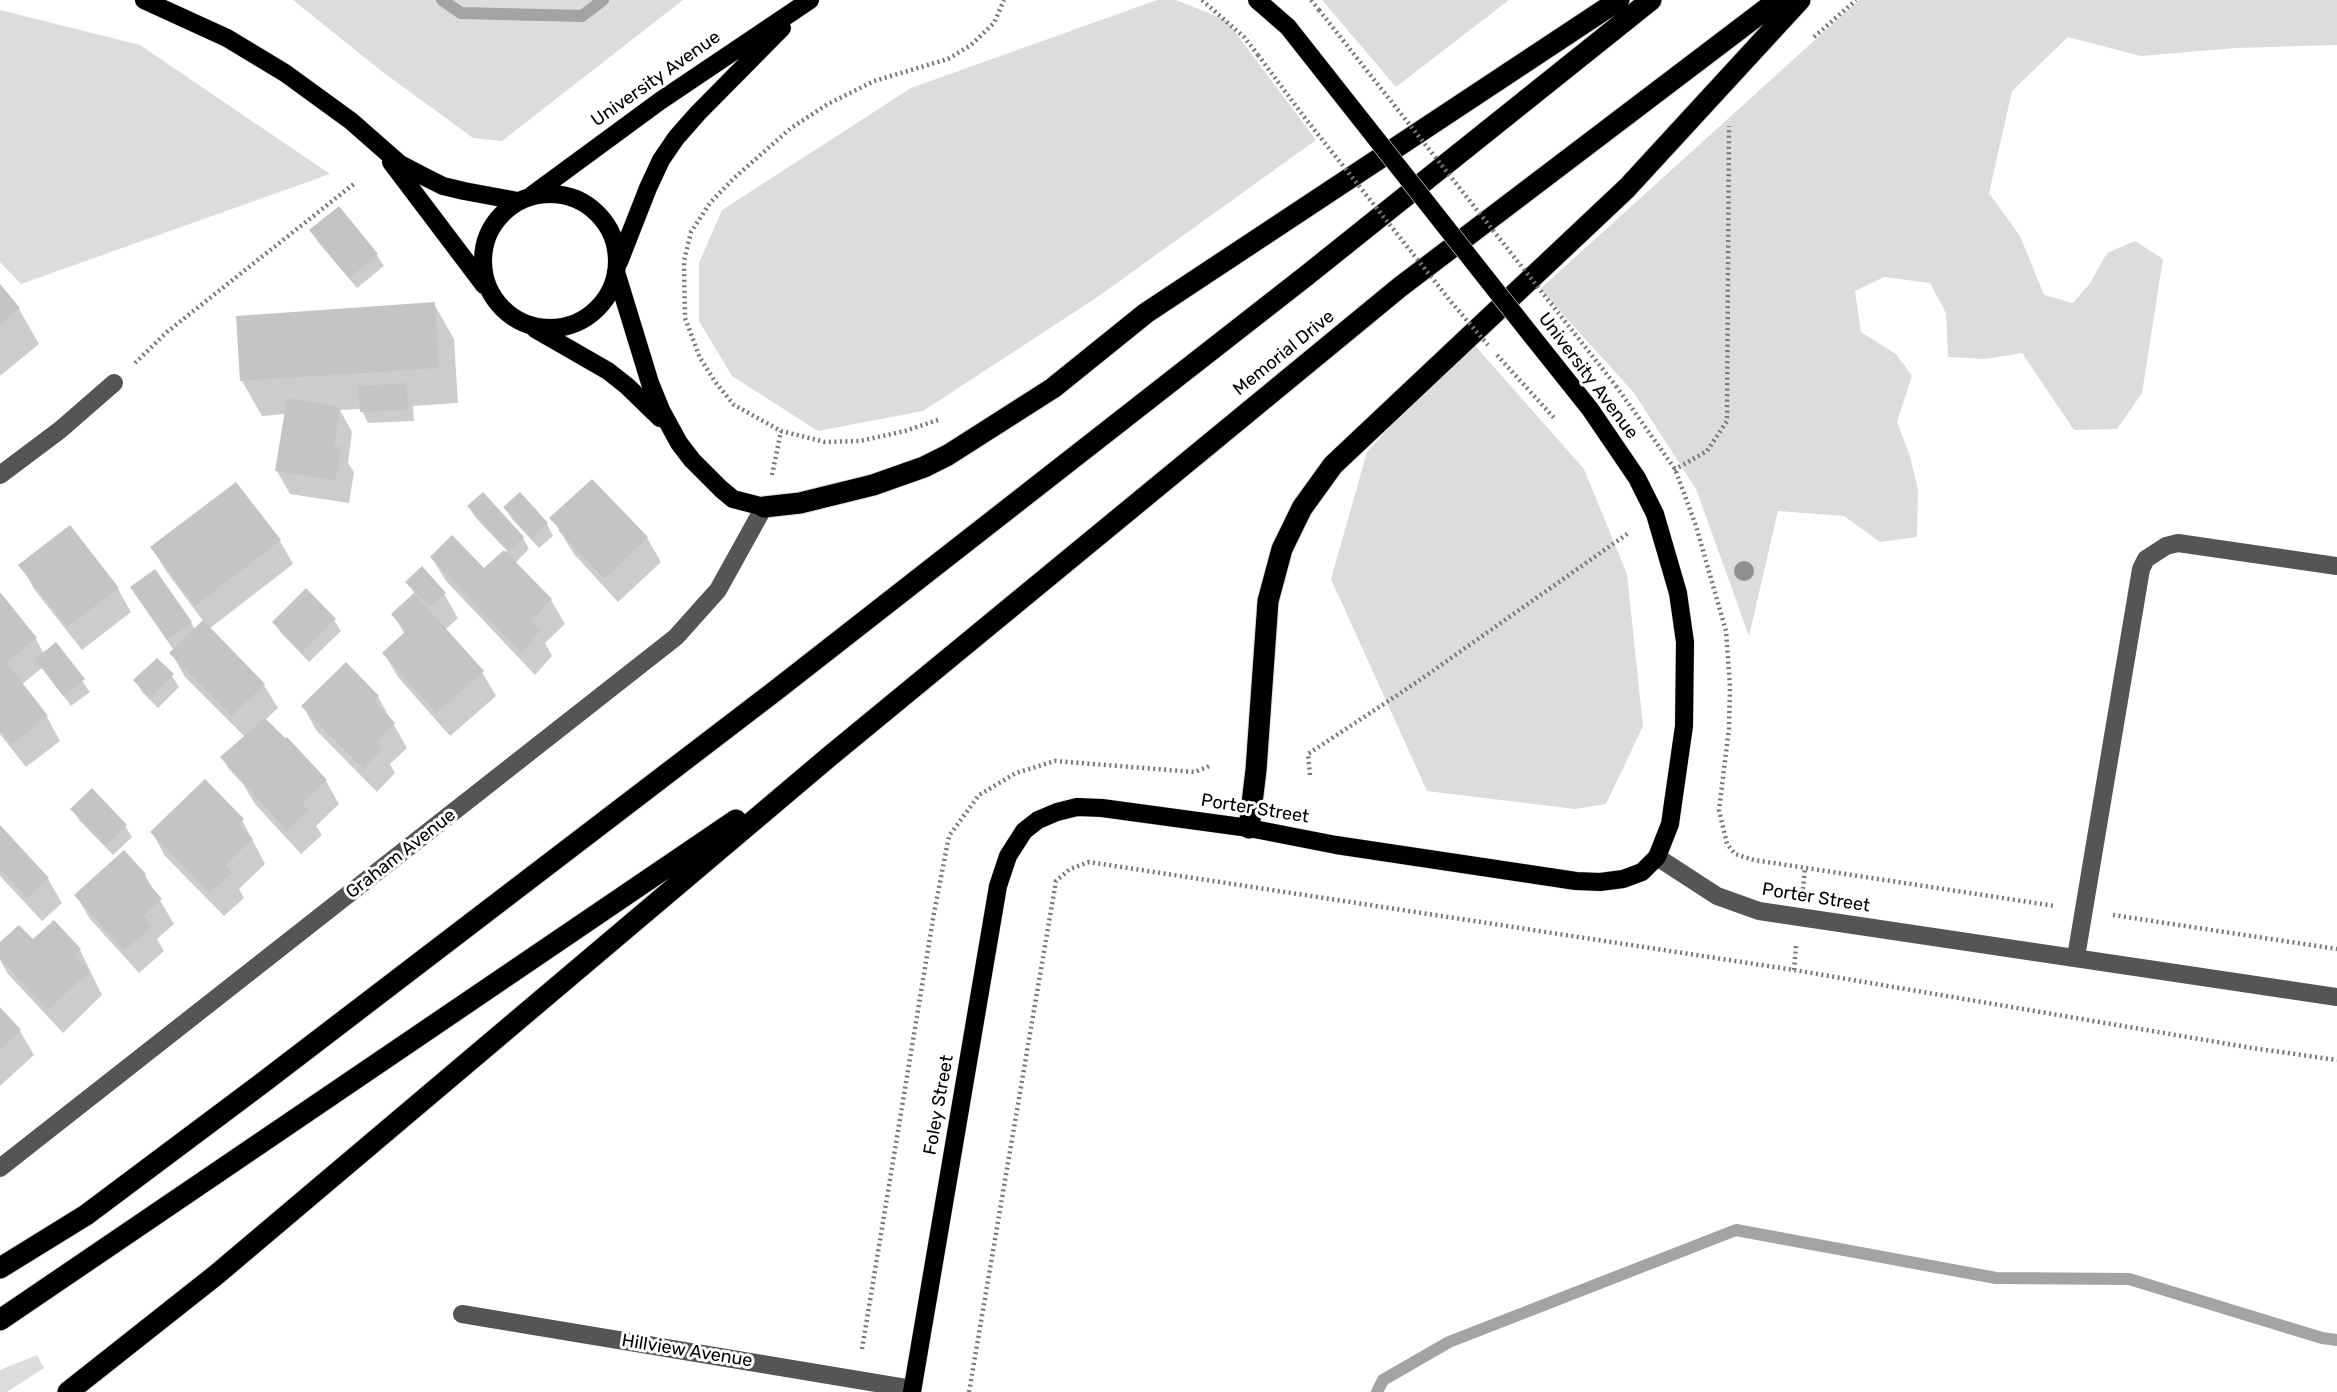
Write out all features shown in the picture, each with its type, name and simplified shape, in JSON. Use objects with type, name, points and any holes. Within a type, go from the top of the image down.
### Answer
[{"type":"highway","points":[[764,507],[800,503],[873,485],[924,467],[948,455],[1053,388],[1146,313],[1619,0]]},
{"type":"highway","points":[[0,1268],[86,1215],[775,691],[1295,285],[1651,0]]},
{"type":"highway","name":"Memorial Drive","points":[[830,756],[1400,287],[1778,0]]},
{"type":"highway","points":[[1249,828],[1256,770],[1268,601],[1282,550],[1302,508],[1333,465],[1627,188],[1800,0]]},
{"type":"highway","points":[[0,1320],[830,756]]},
{"type":"highway","points":[[68,1392],[216,1275],[830,756]]},
{"type":"main road","points":[[144,0],[228,38],[285,73],[351,121],[400,164],[443,186],[487,197],[524,199],[554,193],[577,199],[587,205],[605,222],[616,243],[617,269],[650,383],[672,431]]},
{"type":"main road","name":"University Avenue","points":[[524,199],[660,101],[810,0]]},
{"type":"main road","name":"University Avenue","points":[[617,269],[648,188],[661,160],[676,138],[810,0]]},
{"type":"main road","name":"University Avenue","points":[[1257,0],[1288,27],[1531,335],[1613,441],[1637,478],[1655,514],[1678,593],[1685,642],[1686,689],[1675,799],[1670,824],[1657,857]]},
{"type":"main road","points":[[380,148],[499,304],[518,320],[608,371],[672,431],[692,460],[721,489],[733,499],[764,507]]},
{"type":"main road","points":[[499,304],[487,284],[484,248],[487,236],[500,216],[524,199]]},
{"type":"main road","points":[[518,320],[541,328],[576,323],[604,301],[611,290],[617,269]]},
{"type":"main road","name":"Porter Street","points":[[1024,831],[1056,811],[1077,807],[1102,808],[1249,828],[1336,845],[1576,881],[1600,882],[1623,879],[1642,872],[1657,857]]},
{"type":"main road","name":"Foley Street","points":[[912,1390],[998,886],[1008,856],[1024,831]]},
{"type":"street","points":[[0,475],[60,430],[114,383]]},
{"type":"street","name":"Graham Avenue","points":[[0,1168],[676,637],[718,590],[764,507]]},
{"type":"street","points":[[2077,957],[2141,569],[2146,559],[2166,546],[2178,543],[2337,566]]},
{"type":"street","name":"Porter Street","points":[[1657,857],[1717,896],[1759,911],[2337,997]]},
{"type":"street","name":"Hillview Avenue","points":[[462,1314],[912,1390]]},
{"type":"path","points":[[940,419],[905,431],[860,441],[825,442],[781,431],[734,405],[700,358],[685,318],[684,261],[691,232],[710,203],[791,128],[828,104],[874,81],[948,59],[971,45],[995,23],[1004,0]]},
{"type":"path","points":[[1202,0],[1244,37],[1443,292],[1560,425]]},
{"type":"path","points":[[1311,0],[1616,386],[1675,469]]},
{"type":"path","points":[[1809,41],[1856,0]]},
{"type":"path","points":[[1310,775],[1308,754],[1417,682],[1655,514],[1675,469],[1707,450],[1727,421],[1728,128],[1736,118]]},
{"type":"path","points":[[114,383],[167,332],[355,183]]},
{"type":"path","points":[[764,507],[781,431]]},
{"type":"path","points":[[1626,523],[1630,533]]},
{"type":"path","points":[[1727,844],[1735,854],[1754,860],[1805,868]]},
{"type":"path","points":[[969,1392],[1056,881],[1070,869],[1089,862],[1794,970],[2337,1060]]},
{"type":"shaded area","points":[[293,0],[683,0],[502,141],[473,138],[380,70]]},
{"type":"shaded area","points":[[1157,0],[1176,0],[1226,20],[1316,140],[1096,298],[923,411],[818,431],[732,376],[699,321],[699,263],[722,210],[911,88]]},
{"type":"shaded area","points":[[1322,0],[1509,0],[1396,87]]},
{"type":"shaded area","points":[[1859,0],[2337,0],[2337,45],[2236,48],[2141,56],[2068,37],[2012,91],[1989,193],[2020,236],[2044,295],[2073,303],[2090,283],[2107,253],[2135,241],[2163,259],[2142,393],[2117,429],[2074,430],[2022,353],[1985,359],[1948,357],[1946,313],[1930,283],[1884,277],[1855,291],[1861,332],[1896,354],[1912,376],[1897,422],[1910,456],[1918,490],[1917,537],[1880,542],[1844,516],[1778,511],[1749,636],[1696,489],[1634,393],[1540,289]]},
{"type":"shaded area","points":[[0,10],[140,45],[330,174],[21,284],[0,262]]},
{"type":"shaded area","points":[[1470,340],[1584,469],[1627,574],[1643,726],[1606,804],[1575,809],[1427,791],[1331,579],[1367,452]]},
{"type":"shaded area","points":[[37,1355],[44,1368],[7,1392],[0,1392],[0,1370]]},
{"type":"building","points":[[339,206],[378,254],[349,278],[309,230]]},
{"type":"building","points":[[0,284],[20,308],[0,324]]},
{"type":"building","points":[[435,302],[439,368],[240,381],[236,316]]},
{"type":"building","points":[[407,383],[408,410],[360,412],[358,386]]},
{"type":"building","points":[[287,398],[340,407],[334,446],[341,447],[336,480],[275,471]]},
{"type":"building","points":[[592,479],[648,537],[604,579],[549,518]]},
{"type":"building","points":[[236,482],[281,540],[195,606],[150,547]]},
{"type":"building","points":[[483,492],[524,537],[509,551],[467,506]]},
{"type":"building","points":[[520,492],[548,523],[532,538],[503,507]]},
{"type":"building","points":[[70,525],[119,588],[67,627],[18,565]]},
{"type":"building","points":[[452,535],[484,568],[504,550],[552,599],[531,621],[540,631],[521,653],[430,557]]},
{"type":"building","points":[[422,566],[446,593],[430,607],[405,582]]},
{"type":"building","points":[[155,569],[192,622],[167,640],[130,587]]},
{"type":"building","points":[[306,588],[336,619],[302,652],[272,622]]},
{"type":"building","points":[[0,592],[37,638],[6,662],[48,716],[11,744],[0,730]]},
{"type":"building","points":[[414,593],[484,671],[436,713],[382,653],[406,631],[391,614]]},
{"type":"building","points":[[203,620],[265,684],[232,716],[169,653]]},
{"type":"building","points":[[56,642],[85,679],[63,696],[35,659]]},
{"type":"building","points":[[157,658],[174,674],[150,698],[133,680]]},
{"type":"building","points":[[346,662],[379,696],[374,701],[395,723],[376,742],[383,749],[363,769],[301,706]]},
{"type":"building","points":[[265,718],[287,737],[327,780],[302,803],[309,810],[287,831],[220,757]]},
{"type":"building","points":[[205,779],[244,819],[239,824],[253,839],[225,866],[232,873],[210,893],[150,832]]},
{"type":"building","points":[[92,788],[127,825],[106,845],[70,809]]},
{"type":"building","points":[[0,825],[49,878],[28,898],[0,869]]},
{"type":"building","points":[[124,850],[146,874],[143,877],[162,899],[143,916],[152,926],[124,951],[74,895]]},
{"type":"building","points":[[54,920],[81,949],[75,955],[90,971],[48,1010],[0,959],[0,942],[19,925],[33,939]]},
{"type":"building","points":[[0,1007],[21,1030],[0,1050]]},
{"type":"waterway","points":[[442,0],[461,13],[582,16],[603,0]]},
{"type":"waterway","points":[[1377,1392],[1383,1380],[1449,1342],[1736,1230],[1996,1278],[2129,1279],[2322,1338],[2337,1340]]}]
